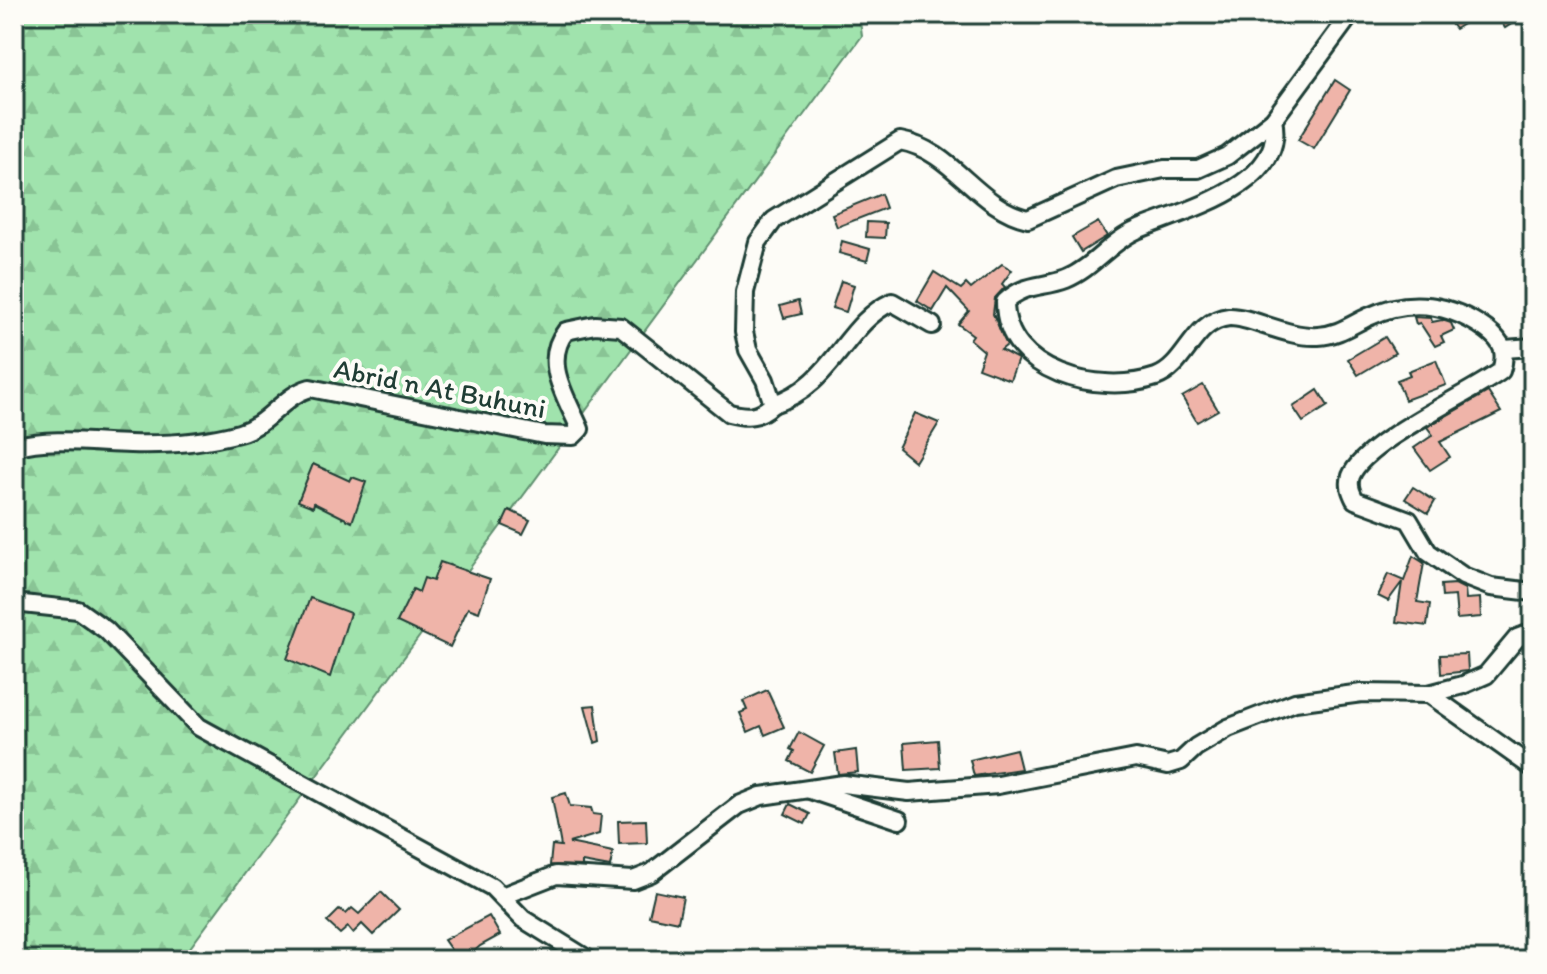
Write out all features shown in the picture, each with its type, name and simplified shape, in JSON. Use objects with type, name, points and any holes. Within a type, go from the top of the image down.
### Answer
[{"type":"street","points":[[932,325],[892,302],[866,319],[838,357],[796,397],[773,404],[765,380],[748,350],[744,332],[745,292],[758,242],[774,220],[900,141],[925,149],[950,165],[992,204],[1012,215],[1028,219],[1116,179],[1212,165],[1273,120],[1351,14]]},
{"type":"street","points":[[1273,120],[1275,142],[1265,161],[1226,194],[1159,225],[1136,230],[1069,278],[1048,285],[1030,285],[1015,292],[1005,302],[1005,318],[1025,351],[1057,372],[1085,381],[1122,384],[1164,374],[1179,361],[1200,331],[1231,317],[1279,332],[1319,336],[1339,332],[1389,309],[1432,304],[1471,318],[1499,338],[1504,349],[1501,371],[1419,418],[1365,459],[1352,474],[1350,490],[1355,500],[1409,520],[1428,552],[1463,576],[1491,587],[1533,592]]},
{"type":"street","name":"Abrid n At Buhuni","points":[[14,447],[50,442],[186,442],[239,433],[265,422],[292,396],[310,388],[544,435],[573,436],[580,429],[557,375],[557,349],[566,331],[595,325],[621,327],[729,413],[745,417],[762,414],[773,404]]},
{"type":"street","points":[[1504,349],[1533,347]]},
{"type":"street","points":[[14,603],[78,610],[106,630],[199,727],[492,887],[523,919],[589,960]]},
{"type":"street","points":[[502,896],[556,875],[618,879],[642,877],[667,862],[748,799],[843,784],[909,792],[1013,784],[1136,758],[1168,765],[1181,761],[1196,747],[1228,728],[1295,702],[1362,693],[1429,694],[1486,675],[1517,638],[1533,632]]},
{"type":"street","points":[[1429,694],[1533,768]]},
{"type":"street","points":[[807,789],[899,820]]},
{"type":"green space","points":[[14,14],[859,14],[862,36],[181,960],[14,960]]},
{"type":"building","points":[[1460,14],[1480,14],[1455,29],[1449,21]]},
{"type":"building","points":[[1496,14],[1527,14],[1505,28]]},
{"type":"building","points":[[1335,80],[1350,90],[1314,149],[1298,140]]},
{"type":"building","points":[[881,194],[886,208],[837,227],[832,214]]},
{"type":"building","points":[[867,222],[886,223],[885,238],[866,237]]},
{"type":"building","points":[[1098,222],[1107,236],[1081,252],[1072,237]]},
{"type":"building","points":[[842,241],[870,249],[867,261],[839,253]]},
{"type":"building","points":[[1002,264],[1012,270],[1002,284],[1005,287],[995,298],[993,314],[1007,345],[1001,350],[1018,359],[1010,380],[978,368],[984,351],[970,339],[973,335],[958,324],[969,311],[947,288],[933,311],[917,301],[934,272],[961,289],[966,284],[971,289]]},
{"type":"building","points":[[841,281],[854,285],[846,312],[832,308]]},
{"type":"building","points":[[798,301],[801,314],[784,318],[780,306]]},
{"type":"building","points":[[1414,317],[1431,318],[1432,322],[1442,320],[1451,323],[1454,330],[1441,336],[1444,342],[1435,346],[1420,323],[1416,324]]},
{"type":"building","points":[[1385,337],[1395,353],[1358,375],[1348,359]]},
{"type":"building","points":[[1436,360],[1446,385],[1405,400],[1397,380],[1410,375],[1408,371]]},
{"type":"building","points":[[1203,385],[1218,410],[1197,422],[1182,397]]},
{"type":"building","points":[[1318,390],[1328,406],[1303,422],[1293,407]]},
{"type":"building","points":[[1488,392],[1501,412],[1440,442],[1450,457],[1430,470],[1414,448],[1433,435],[1427,427]]},
{"type":"building","points":[[915,413],[939,423],[915,462],[898,448]]},
{"type":"building","points":[[313,464],[350,481],[352,477],[366,482],[352,522],[314,503],[313,507],[298,501]]},
{"type":"building","points":[[1413,487],[1435,501],[1428,513],[1405,499]]},
{"type":"building","points":[[509,510],[530,520],[523,534],[502,525]]},
{"type":"building","points":[[1413,556],[1424,563],[1417,602],[1430,604],[1427,626],[1396,622],[1402,582],[1388,601],[1378,596],[1388,574],[1404,581]]},
{"type":"building","points":[[440,562],[490,579],[479,612],[468,608],[450,647],[397,622],[413,589],[419,592],[424,578],[433,581]]},
{"type":"building","points":[[1455,584],[1465,589],[1466,599],[1480,598],[1481,617],[1457,619],[1455,596],[1442,597],[1441,585]]},
{"type":"building","points":[[310,598],[350,613],[330,677],[287,659]]},
{"type":"building","points":[[1467,654],[1468,671],[1441,674],[1440,655]]},
{"type":"building","points":[[767,690],[784,727],[765,735],[761,726],[748,732],[740,713],[747,710],[743,701]]},
{"type":"building","points":[[595,705],[600,741],[595,743],[585,706]]},
{"type":"building","points":[[799,732],[824,746],[810,772],[789,761],[794,751],[790,749]]},
{"type":"building","points":[[938,740],[940,768],[906,770],[904,743]]},
{"type":"building","points":[[1016,749],[1021,769],[974,776],[970,760]]},
{"type":"building","points":[[856,750],[858,772],[838,774],[835,753]]},
{"type":"building","points":[[566,793],[570,806],[591,808],[593,814],[601,815],[599,834],[569,843],[613,852],[610,867],[582,862],[582,866],[550,865],[552,845],[561,846],[552,797]]},
{"type":"building","points":[[790,804],[810,814],[805,824],[785,814]]},
{"type":"building","points":[[646,820],[647,843],[619,844],[618,821]]},
{"type":"building","points":[[655,891],[683,897],[678,922],[649,916]]},
{"type":"building","points":[[381,892],[399,910],[373,935],[362,924],[353,933],[348,927],[340,934],[327,922],[340,909],[346,914],[352,908],[359,914]]},
{"type":"building","points":[[489,916],[500,935],[480,946],[469,956],[471,960],[458,960],[444,940]]}]
